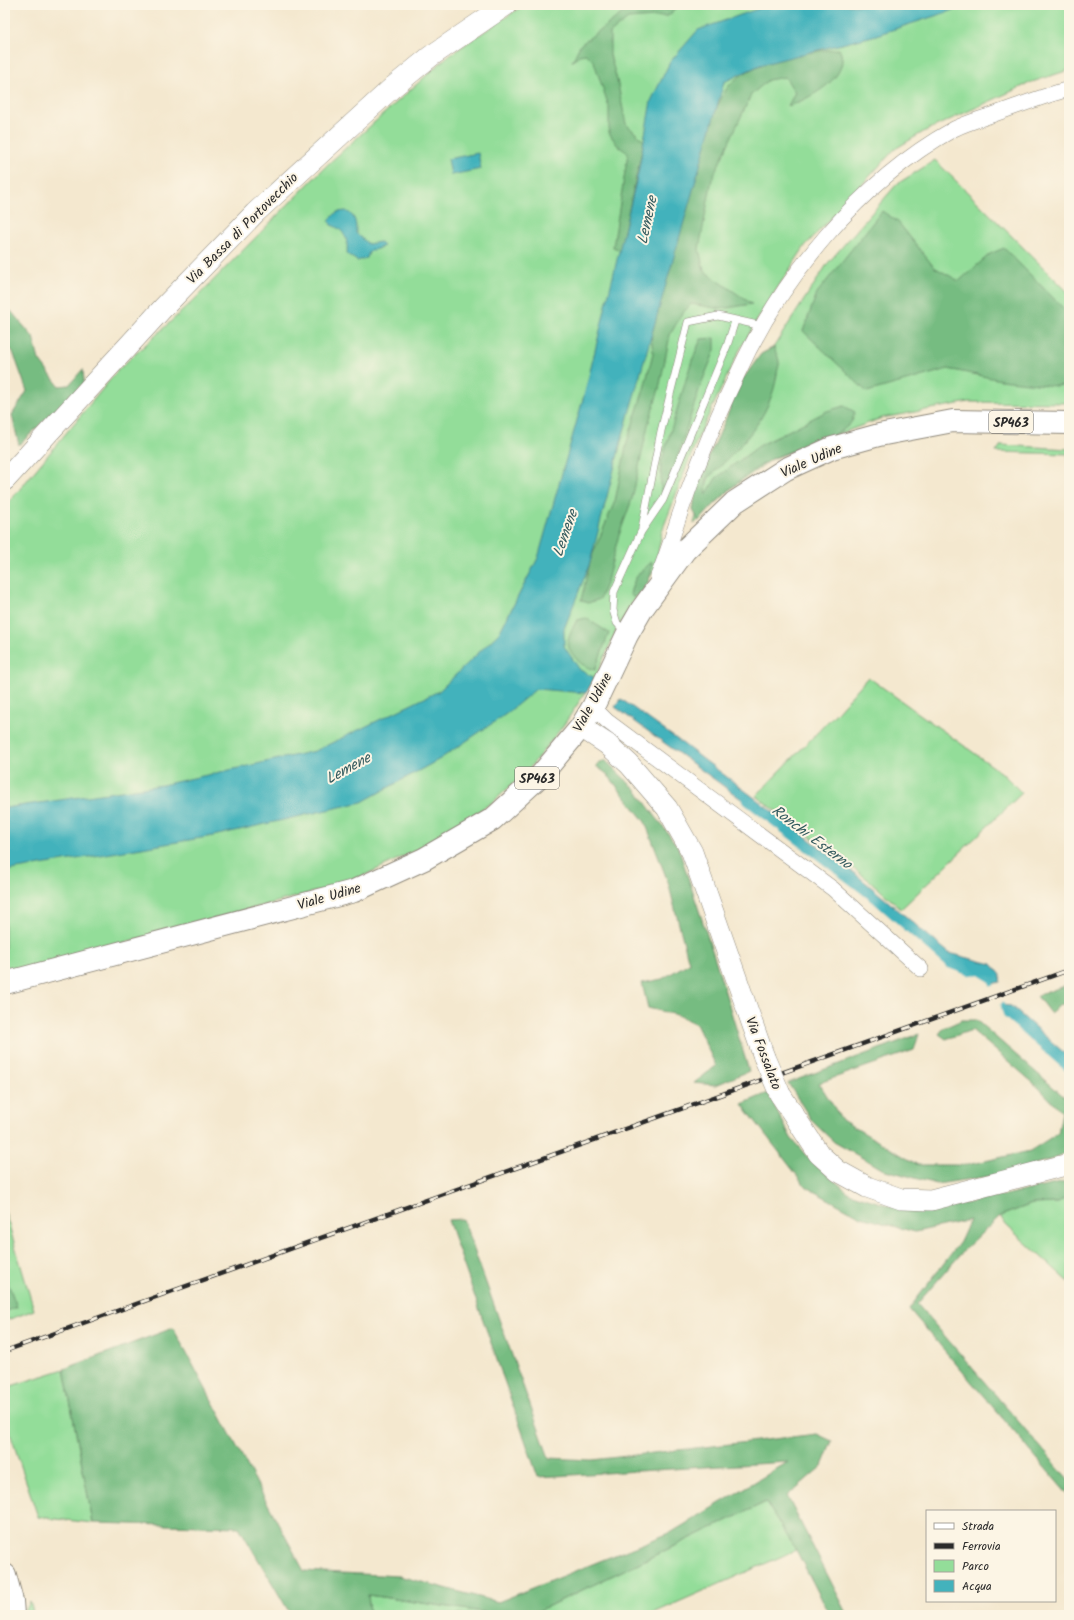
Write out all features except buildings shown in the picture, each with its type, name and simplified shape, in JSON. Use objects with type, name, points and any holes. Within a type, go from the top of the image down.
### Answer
[{"type":"main road","name":"Viale Udine","points":[[5,983],[361,888],[424,859],[493,819],[541,775],[581,727],[593,707],[627,635],[642,609],[685,550],[735,502],[786,469],[832,448],[879,435],[953,421],[1069,423]]},
{"type":"main road","points":[[5,1575],[12,1601],[13,1615]]},
{"type":"main road","points":[[5,1602],[5,1612]]},
{"type":"street","name":"Via Bassa di Portovecchio","points":[[5,480],[163,308],[255,213],[382,97],[431,56],[506,5]]},
{"type":"street","points":[[642,609],[667,554],[686,497],[734,382],[762,326],[811,254],[879,183],[918,152],[956,128],[1069,89]]},
{"type":"street","points":[[593,707],[607,721],[833,889],[922,969]]},
{"type":"street","name":"Via Fossalato","points":[[581,727],[607,744],[629,764],[667,808],[692,852],[764,1057],[780,1094],[803,1132],[819,1154],[834,1167],[867,1187],[901,1199],[931,1200],[1069,1164]]},
{"type":"lane","points":[[641,532],[661,431],[688,322],[718,316],[762,326]]},
{"type":"lane","points":[[627,635],[616,623],[613,610],[614,592],[641,532],[663,500],[727,346],[735,321]]},
{"type":"green space","points":[[524,5],[1069,5],[1069,70],[1032,82],[925,131],[895,149],[805,246],[763,310],[738,353],[697,440],[662,531],[655,570],[635,598],[616,631],[595,678],[563,726],[528,770],[493,802],[421,848],[363,876],[337,886],[5,974],[5,507],[119,369],[192,302],[328,164],[448,56]]},
{"type":"green space","points":[[644,5],[680,5],[668,16],[628,19],[610,33],[610,55],[626,124],[644,141],[620,250],[613,247],[628,153],[618,146],[609,133],[609,107],[594,62],[586,54],[579,55],[572,62],[580,45],[624,12]]},
{"type":"green space","points":[[839,49],[842,59],[840,68],[835,77],[827,85],[807,98],[788,106],[795,92],[785,77],[768,80],[751,95],[712,179],[699,249],[704,271],[752,304],[721,309],[691,304],[681,315],[670,335],[659,389],[648,425],[632,499],[618,538],[607,581],[600,599],[588,603],[581,600],[591,558],[615,501],[627,442],[644,389],[653,353],[651,335],[661,301],[668,250],[717,107],[727,88],[736,79],[748,71],[778,59],[811,52]]},
{"type":"green space","points":[[935,160],[1069,293],[1069,403],[969,402],[882,418],[772,459],[733,487],[694,524],[699,504],[719,450],[749,385],[828,263],[897,184]]},
{"type":"green space","points":[[882,211],[898,222],[934,267],[959,281],[990,254],[1004,248],[1069,314],[1069,385],[1055,386],[1001,380],[948,369],[867,392],[803,331],[817,293]]},
{"type":"green space","points":[[5,304],[33,337],[39,360],[59,386],[69,385],[83,369],[84,383],[19,445],[12,415],[27,391],[13,352],[5,343]]},
{"type":"green space","points":[[715,338],[715,350],[700,387],[669,482],[661,492],[661,463],[691,363],[701,339]]},
{"type":"green space","points":[[774,347],[779,365],[774,390],[768,405],[760,419],[741,445],[707,479],[706,495],[716,478],[759,446],[827,411],[844,406],[855,412],[852,420],[846,427],[837,433],[779,456],[760,466],[732,488],[699,521],[693,510],[697,480],[718,437],[742,380],[761,354]]},
{"type":"green space","points":[[1001,445],[1069,449],[1069,473],[1068,454],[996,452]]},
{"type":"green space","points":[[652,562],[651,573],[646,587],[635,598],[630,595],[635,580],[640,572]]},
{"type":"green space","points":[[586,618],[609,633],[595,670],[590,669],[578,661],[567,644],[571,631],[577,620]]},
{"type":"green space","points":[[868,677],[1002,773],[1022,793],[901,909],[870,881],[756,796],[839,710]]},
{"type":"green space","points":[[605,760],[636,790],[678,847],[716,962],[749,1071],[716,1085],[694,1083],[716,1066],[696,1024],[677,1015],[648,1008],[642,983],[662,979],[689,963],[668,882],[645,822],[607,774],[596,766]]},
{"type":"green space","points":[[1069,984],[1069,1002],[1060,1005],[1050,1013],[1037,996]]},
{"type":"green space","points":[[962,1020],[976,1020],[1069,1101],[1069,1151],[1053,1159],[997,1175],[937,1184],[882,1169],[834,1142],[812,1121],[788,1083],[919,1034],[914,1050],[819,1083],[842,1120],[918,1165],[967,1165],[1030,1151],[1058,1133],[1062,1112],[1038,1087],[972,1030],[946,1039],[939,1034],[944,1028]]},
{"type":"green space","points":[[768,1093],[791,1138],[810,1160],[849,1193],[890,1206],[946,1208],[1065,1182],[1069,1184],[1069,1195],[1057,1203],[1032,1204],[1000,1216],[966,1248],[917,1304],[1069,1480],[1069,1496],[909,1309],[960,1242],[970,1220],[915,1232],[861,1217],[806,1187],[742,1104]]},
{"type":"green space","points":[[1068,1195],[1069,1282],[1006,1225],[1000,1216],[1032,1204],[1057,1203]]},
{"type":"green space","points":[[5,1212],[34,1310],[5,1321]]},
{"type":"green space","points":[[463,1219],[549,1458],[592,1460],[817,1434],[832,1441],[822,1466],[787,1496],[848,1615],[830,1615],[796,1550],[766,1502],[530,1615],[503,1615],[368,1595],[370,1615],[291,1615],[239,1527],[93,1523],[64,1369],[173,1328],[304,1571],[399,1576],[498,1602],[672,1532],[788,1462],[538,1477],[448,1220]]},
{"type":"green space","points":[[5,1275],[17,1307],[5,1312]]},
{"type":"green space","points":[[64,1369],[93,1523],[38,1517],[5,1418],[5,1388]]},
{"type":"green space","points":[[766,1502],[796,1550],[649,1615],[530,1615]]},
{"type":"green space","points":[[368,1595],[503,1615],[370,1615]]},
{"type":"green space","points":[[30,1602],[34,1615],[25,1615],[25,1611]]},
{"type":"water","name":"Lemene","points":[[780,5],[969,5],[873,36],[760,65],[724,82],[622,438],[590,563],[564,629],[564,646],[580,670],[595,678],[586,693],[536,689],[506,714],[440,759],[362,802],[213,836],[5,871],[5,808],[162,785],[315,751],[439,691],[499,633],[538,558],[585,392],[638,173],[651,101],[670,62],[698,30],[763,7]]},
{"type":"water","points":[[478,153],[481,169],[451,175],[448,159]]},
{"type":"water","points":[[346,211],[352,215],[355,220],[356,233],[368,244],[380,242],[384,246],[369,252],[367,258],[357,261],[347,254],[345,236],[340,230],[331,225],[329,220],[337,212]]},
{"type":"water","points":[[621,699],[678,740],[858,876],[949,953],[992,964],[1001,975],[1000,982],[992,984],[990,980],[979,972],[968,973],[949,966],[875,901],[748,804],[615,707]]},
{"type":"water","points":[[1002,1005],[1011,1006],[1069,1057],[1069,1071],[1006,1016]]},
{"type":"waterway","name":"Ronchi Esterno","points":[[744,801],[875,901],[949,966],[968,973],[978,972],[991,980],[992,984]]},
{"type":"waterway","name":"Ronchi Esterno","points":[[1002,1005],[1006,1016],[1069,1071]]},
{"type":"railway","points":[[5,1351],[1069,970]]}]
